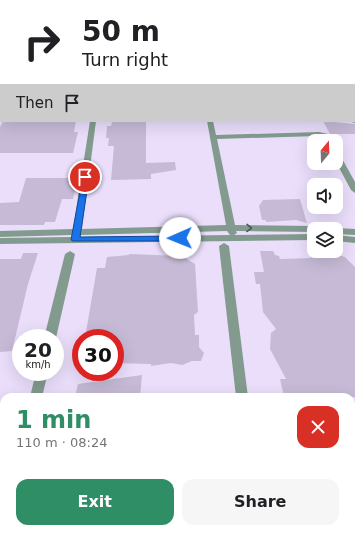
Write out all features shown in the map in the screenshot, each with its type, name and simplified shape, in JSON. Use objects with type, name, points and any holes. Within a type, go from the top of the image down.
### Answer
[{"type":"street","points":[[103,0],[110,0]]},
{"type":"street","points":[[77,236],[93,122]]},
{"type":"street","points":[[210,122],[232,232]]},
{"type":"street","points":[[214,137],[307,134]]},
{"type":"street","points":[[343,168],[355,190]]},
{"type":"street","points":[[0,241],[77,236],[307,229]]},
{"type":"street","points":[[343,231],[355,232]]},
{"type":"street","points":[[232,232],[307,237]]},
{"type":"street","points":[[0,234],[77,236]]},
{"type":"street","points":[[343,239],[355,240]]},
{"type":"street","points":[[224,246],[242,393]]},
{"type":"street","points":[[52,329],[70,254]]},
{"type":"street","points":[[37,393],[40,381]]},
{"type":"building","points":[[2,122],[76,122],[74,132],[78,132],[73,153],[0,153],[0,127]]},
{"type":"building","points":[[112,122],[146,122],[146,163],[175,162],[176,170],[151,174],[151,179],[111,180],[114,146],[108,146],[109,138],[106,138],[107,126],[111,126]]},
{"type":"building","points":[[324,122],[355,124],[355,134],[330,134]]},
{"type":"building","points":[[26,178],[78,178],[73,199],[62,199],[55,222],[45,222],[44,225],[0,225],[0,203],[19,202]]},
{"type":"building","points":[[300,199],[307,223],[296,220],[266,222],[266,220],[262,220],[259,206],[263,200]]},
{"type":"building","points":[[260,251],[273,251],[275,255],[279,256],[280,259],[343,258],[343,256],[355,267],[355,393],[283,393],[280,379],[286,379],[270,349],[271,333],[276,329],[263,312],[260,284],[256,284],[254,272],[264,272]]},
{"type":"building","points":[[23,253],[38,253],[28,284],[17,329],[12,329],[12,351],[0,352],[0,259],[21,259]]},
{"type":"building","points":[[129,255],[182,256],[195,264],[198,312],[194,315],[195,335],[199,335],[199,347],[204,353],[201,361],[192,361],[182,365],[171,363],[151,366],[151,364],[124,363],[124,329],[87,329],[97,268],[105,268],[107,257]]},
{"type":"building","points":[[142,375],[140,393],[76,393],[78,384],[99,381],[124,381],[124,378]]},
{"type":"route","points":[[85,177],[76,240],[180,238]]}]
